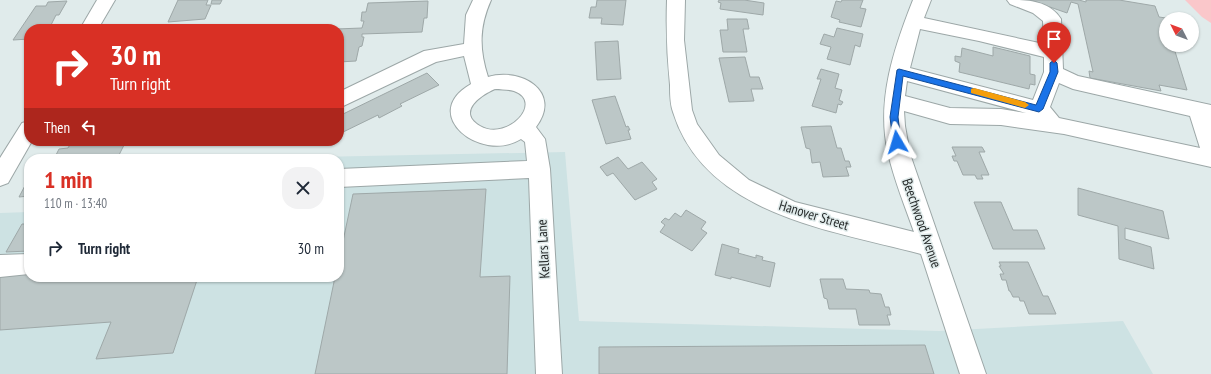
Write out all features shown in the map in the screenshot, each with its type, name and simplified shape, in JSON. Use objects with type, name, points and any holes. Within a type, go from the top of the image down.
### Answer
[{"type":"street","points":[[92,24],[106,0]]},
{"type":"street","points":[[482,0],[475,16],[474,48],[477,76],[482,86]]},
{"type":"street","name":"Hanover Street","points":[[676,0],[675,40],[682,110],[688,126],[711,161],[741,186],[790,210],[930,246]]},
{"type":"street","name":"Beechwood Avenue","points":[[922,0],[913,22],[899,72],[894,117],[898,154],[973,374]]},
{"type":"street","points":[[1016,0],[1039,9],[1052,19],[1054,63],[1039,109]]},
{"type":"street","points":[[913,22],[979,35],[1054,63],[1073,82],[1205,111],[1211,149]]},
{"type":"street","points":[[344,99],[432,56],[474,48]]},
{"type":"street","points":[[899,72],[1039,109],[1056,125]]},
{"type":"street","points":[[494,82],[517,84],[526,88],[533,95],[536,103],[536,112],[531,121],[524,129],[500,137],[486,136],[475,133],[466,126],[462,117],[461,108],[465,99],[482,86],[494,82]]},
{"type":"street","points":[[896,101],[950,116],[1001,117],[1056,125],[1211,159]]},
{"type":"street","name":"Kellars Lane","points":[[524,129],[535,139],[539,169],[548,374]]},
{"type":"street","points":[[0,177],[24,137]]},
{"type":"street","points":[[344,178],[539,169]]},
{"type":"street","points":[[0,266],[24,264]]},
{"type":"shaded area","points":[[1185,0],[1211,0],[1211,23],[1202,17],[1199,12],[1197,12]]},
{"type":"shaded area","points":[[565,152],[579,321],[939,331],[1123,321],[1153,374],[0,374],[0,213],[24,212],[24,282],[344,282],[344,156]]},
{"type":"building","points":[[178,0],[208,0],[206,5],[211,5],[205,19],[168,22]]},
{"type":"building","points":[[212,0],[222,0],[220,4],[211,4]]},
{"type":"building","points":[[597,0],[626,0],[623,25],[601,24],[602,18],[589,18],[591,7],[596,7]]},
{"type":"building","points":[[719,0],[744,0],[764,3],[763,15],[720,9],[721,3],[718,2]]},
{"type":"building","points":[[842,0],[863,0],[860,8],[866,9],[861,27],[839,22],[840,20],[831,17],[836,1],[841,2]]},
{"type":"building","points":[[1030,0],[1079,0],[1086,2],[1086,0],[1119,0],[1155,6],[1159,17],[1159,52],[1175,52],[1187,90],[1159,85],[1161,91],[1090,78],[1089,71],[1093,72],[1078,4],[1071,2],[1067,13]]},
{"type":"building","points":[[67,1],[59,15],[56,15],[52,24],[24,24],[24,39],[13,40],[36,6],[46,6],[48,2]]},
{"type":"building","points":[[428,1],[427,18],[424,18],[422,32],[362,34],[362,37],[364,37],[362,46],[359,47],[356,61],[344,62],[344,29],[362,28],[364,21],[361,21],[362,12],[366,12],[368,3]]},
{"type":"building","points":[[727,19],[747,19],[749,29],[743,29],[747,52],[723,52],[720,30],[728,30]]},
{"type":"building","points":[[837,28],[863,34],[860,47],[855,45],[850,65],[827,59],[831,47],[820,44],[824,34],[834,37]]},
{"type":"building","points":[[618,41],[621,79],[597,80],[595,42]]},
{"type":"building","points":[[993,47],[1030,56],[1030,74],[1035,75],[1035,85],[1030,84],[1029,89],[959,72],[960,63],[955,61],[955,56],[961,57],[962,48],[993,56]]},
{"type":"building","points":[[745,57],[750,77],[759,77],[763,89],[751,89],[754,101],[729,102],[719,58]]},
{"type":"building","points":[[821,69],[839,74],[835,88],[842,90],[839,100],[843,102],[841,105],[838,104],[836,113],[812,106],[821,79],[817,79]]},
{"type":"building","points":[[427,73],[439,85],[400,104],[402,106],[379,118],[378,115],[344,132],[344,114]]},
{"type":"building","points":[[615,96],[626,127],[628,126],[630,130],[628,130],[631,139],[606,144],[592,100]]},
{"type":"building","points":[[831,126],[837,148],[841,148],[845,161],[849,161],[851,167],[846,167],[849,176],[823,177],[820,162],[812,163],[810,149],[806,148],[801,127]]},
{"type":"building","points":[[69,146],[124,146],[120,154],[56,154],[59,149],[68,148]]},
{"type":"building","points":[[952,147],[982,147],[985,152],[979,152],[989,175],[981,175],[983,179],[977,179],[975,175],[963,175],[957,161],[954,161],[952,156],[956,156]]},
{"type":"building","points":[[618,157],[628,169],[642,162],[657,179],[652,182],[657,189],[635,200],[613,173],[607,176],[600,167]]},
{"type":"building","points":[[24,188],[24,196],[19,197]]},
{"type":"building","points":[[1078,188],[1163,211],[1169,239],[1125,228],[1125,239],[1151,247],[1154,269],[1119,259],[1118,226],[1078,215]]},
{"type":"building","points":[[486,189],[480,277],[510,276],[507,374],[315,374],[334,282],[344,282],[344,236],[353,194]]},
{"type":"building","points":[[974,202],[1001,202],[1013,230],[1037,230],[1045,249],[993,249]]},
{"type":"building","points":[[686,210],[706,222],[701,229],[707,233],[692,251],[660,232],[665,225],[661,222],[665,218],[669,220],[675,213],[681,217]]},
{"type":"building","points":[[22,224],[24,224],[24,251],[6,252]]},
{"type":"building","points":[[722,244],[739,249],[738,253],[756,258],[756,255],[763,257],[762,260],[775,263],[770,287],[731,277],[731,279],[715,275]]},
{"type":"building","points":[[999,262],[1028,262],[1043,296],[1048,296],[1056,314],[1029,314],[1024,301],[1020,301],[1019,297],[1013,297],[1009,291],[1006,280],[1002,280],[1000,274],[1004,274],[999,266],[1001,266]]},
{"type":"building","points":[[24,271],[24,282],[196,282],[173,353],[96,359],[111,322],[0,330],[0,272]]},
{"type":"building","points":[[820,279],[843,279],[846,289],[869,290],[870,293],[881,294],[885,307],[889,307],[891,315],[887,315],[890,325],[859,325],[856,309],[829,309],[827,299],[824,298]]},
{"type":"building","points":[[925,345],[934,374],[599,374],[599,347]]},
{"type":"slow traffic","points":[[974,91],[1025,105]]},
{"type":"route","points":[[897,142],[894,117],[899,72],[1039,109],[1054,72],[1054,63]]}]
